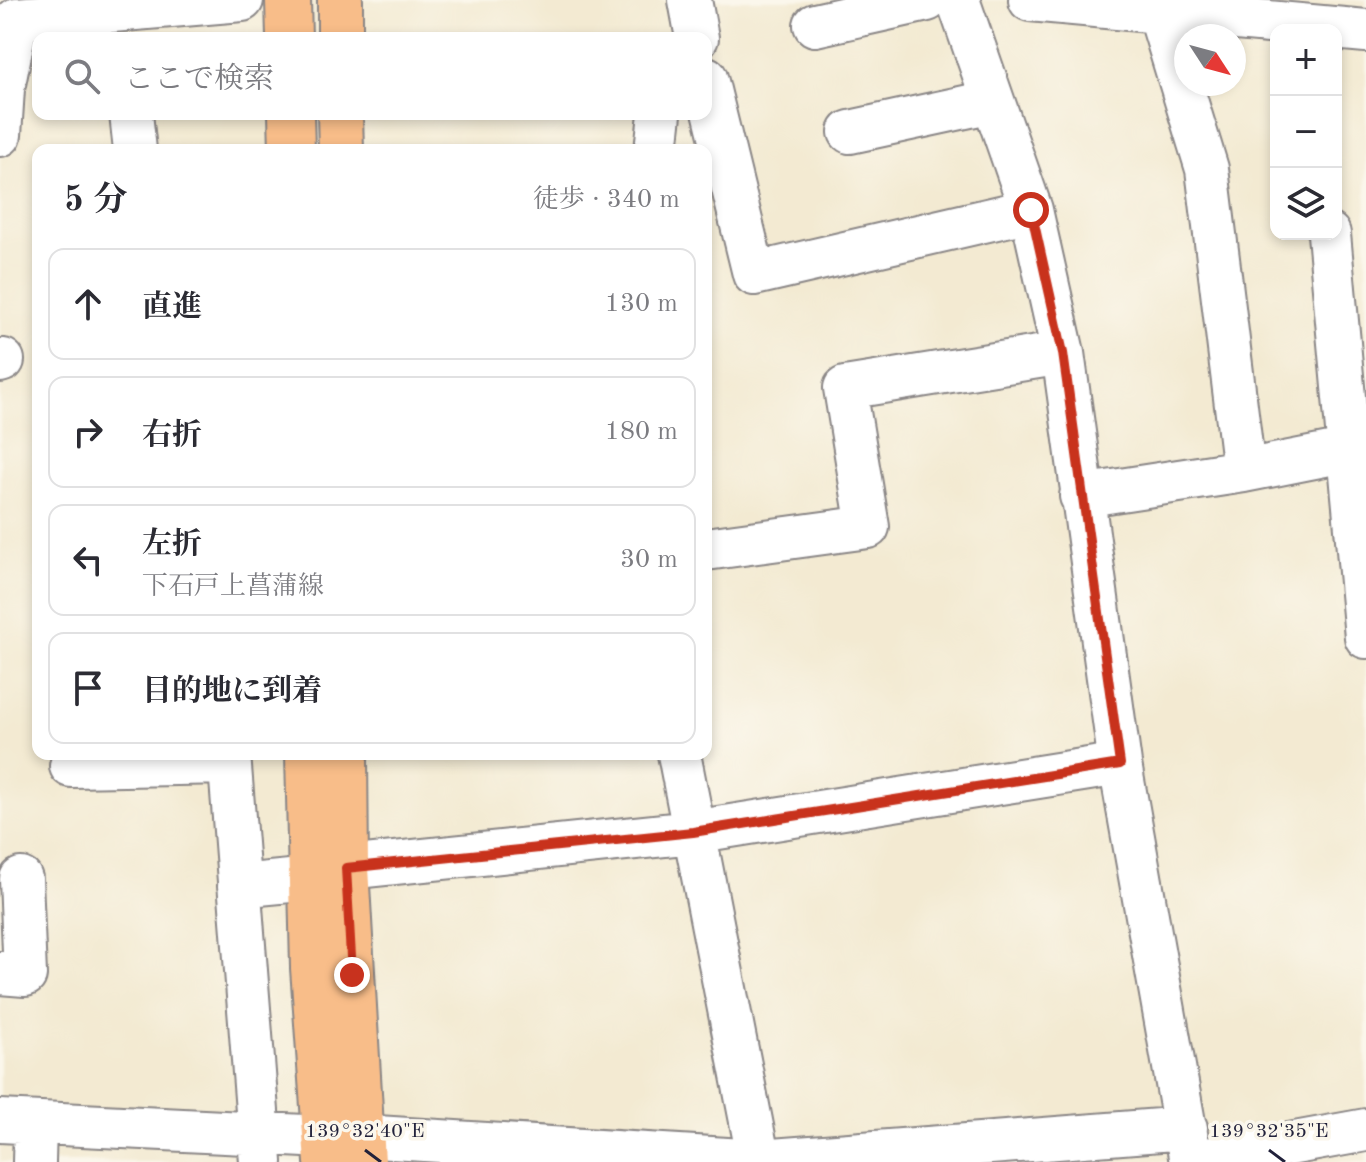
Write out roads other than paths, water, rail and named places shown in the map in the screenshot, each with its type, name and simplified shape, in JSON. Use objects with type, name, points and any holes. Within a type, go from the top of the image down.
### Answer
[{"type":"main road","points":[[288,0],[289,32]]},
{"type":"main road","points":[[340,0],[340,32]]},
{"type":"main road","points":[[291,120],[292,144]]},
{"type":"main road","points":[[340,120],[341,144]]},
{"type":"main road","points":[[309,760],[328,873]]},
{"type":"main road","points":[[344,760],[313,968],[344,1149]]},
{"type":"street","points":[[0,135],[2,90],[17,19],[140,16],[242,0]]},
{"type":"street","points":[[690,0],[696,32]]},
{"type":"street","points":[[815,25],[927,0]]},
{"type":"street","points":[[958,0],[1031,210],[1063,353],[1120,764],[1189,1150]]},
{"type":"street","points":[[1030,0],[1269,25],[1366,31]]},
{"type":"street","points":[[1159,12],[1207,169],[1244,471]]},
{"type":"street","points":[[850,132],[993,101]]},
{"type":"street","points":[[712,102],[754,274],[1031,210]]},
{"type":"street","points":[[132,120],[134,144]]},
{"type":"street","points":[[657,144],[659,120]]},
{"type":"street","points":[[1330,240],[1356,470],[1366,637]]},
{"type":"street","points":[[712,548],[868,527],[845,388],[1063,353]]},
{"type":"street","points":[[1081,496],[1244,471],[1356,470]]},
{"type":"street","points":[[71,766],[190,760]]},
{"type":"street","points":[[229,760],[261,1149]]},
{"type":"street","points":[[680,760],[759,1162]]},
{"type":"street","points":[[239,886],[693,832],[1120,764]]},
{"type":"street","points":[[0,973],[25,975],[21,879]]},
{"type":"street","points":[[23,1136],[261,1149],[759,1162],[1189,1150],[1366,1130]]}]
